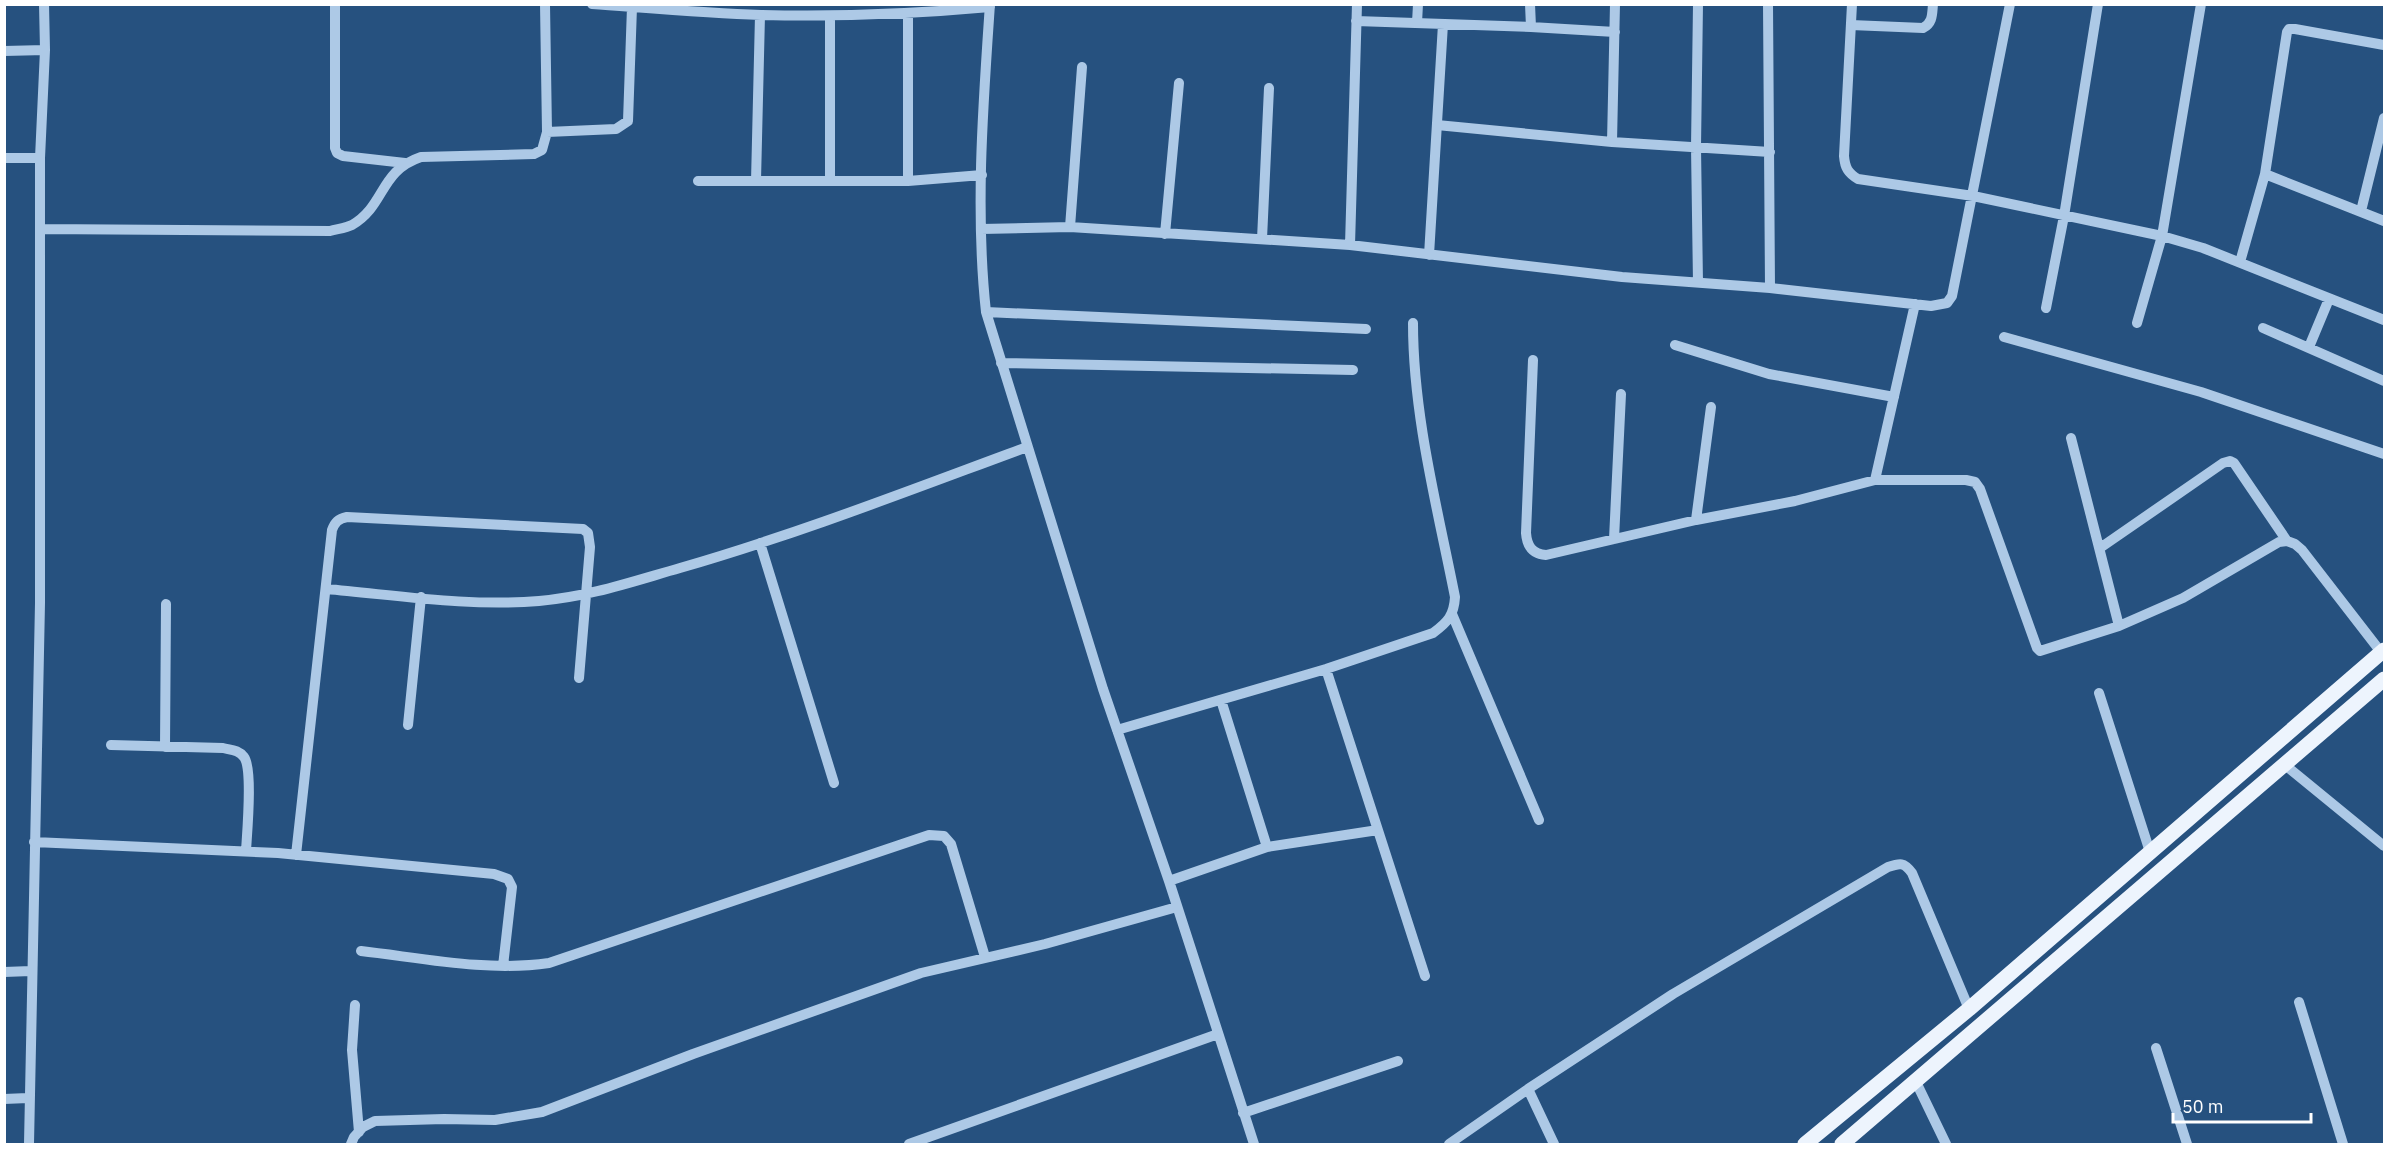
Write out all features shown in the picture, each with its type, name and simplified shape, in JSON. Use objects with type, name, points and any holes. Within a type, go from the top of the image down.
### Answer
[{"type":"main road","points":[[1805,1144],[1969,1009],[2383,653]]},
{"type":"main road","points":[[1842,1144],[2385,679]]},
{"type":"street","points":[[29,1144],[28,1098],[40,603],[40,158],[45,50],[44,4]]},
{"type":"street","points":[[335,4],[334,148],[343,156],[405,163],[421,158],[534,154],[543,150],[547,132],[545,4]]},
{"type":"street","points":[[592,4],[760,15],[830,16],[908,14],[990,6],[981,229],[981,270],[986,312],[1117,730],[1169,881],[1254,1144]]},
{"type":"street","points":[[1350,245],[1357,4]]},
{"type":"street","points":[[1418,4],[1418,23]]},
{"type":"street","points":[[1530,4],[1530,27]]},
{"type":"street","points":[[1612,142],[1615,4]]},
{"type":"street","points":[[1698,4],[1696,147],[1698,283]]},
{"type":"street","points":[[1768,4],[1770,288]]},
{"type":"street","points":[[1852,4],[1844,156],[1845,166],[1849,173],[1858,179],[1973,196],[2163,236],[2240,262],[2385,320]]},
{"type":"street","points":[[1851,25],[1923,28],[1929,25],[1932,19],[1933,4]]},
{"type":"street","points":[[981,229],[1071,227],[1350,245],[1622,277],[1770,288],[1940,305],[1947,303],[1952,296],[2010,4]]},
{"type":"street","points":[[2046,308],[2064,216],[2098,4]]},
{"type":"street","points":[[2137,324],[2163,236],[2201,4]]},
{"type":"street","points":[[547,132],[616,129],[628,121],[632,7]]},
{"type":"street","points":[[908,14],[908,181]]},
{"type":"street","points":[[756,181],[760,15]]},
{"type":"street","points":[[830,16],[830,181]]},
{"type":"street","points":[[1356,21],[1615,32]]},
{"type":"street","points":[[1429,255],[1443,24]]},
{"type":"street","points":[[2240,262],[2265,174],[2289,29],[2385,45]]},
{"type":"street","points":[[4,51],[45,50]]},
{"type":"street","points":[[1071,227],[1082,67]]},
{"type":"street","points":[[1165,234],[1179,83]]},
{"type":"street","points":[[1262,239],[1269,88]]},
{"type":"street","points":[[2361,210],[2385,118]]},
{"type":"street","points":[[1437,125],[1612,142],[1770,152]]},
{"type":"street","points":[[4,158],[40,158]]},
{"type":"street","points":[[40,229],[330,231],[350,226],[362,218],[374,206],[392,175],[405,163]]},
{"type":"street","points":[[2265,174],[2385,221]]},
{"type":"street","points":[[698,181],[908,181],[982,175]]},
{"type":"street","points":[[2309,347],[2330,299]]},
{"type":"street","points":[[1875,480],[1915,304]]},
{"type":"street","points":[[986,312],[1366,329]]},
{"type":"street","points":[[1117,730],[1326,669],[1433,633],[1448,622],[1455,597],[1415,383],[1413,323]]},
{"type":"street","points":[[2263,328],[2385,381]]},
{"type":"street","points":[[2004,337],[2201,392],[2385,454]]},
{"type":"street","points":[[1674,345],[1769,374],[1894,397]]},
{"type":"street","points":[[1533,360],[1527,542],[1532,551],[1538,554],[1546,555],[1696,520],[1795,501],[1875,480],[1966,480],[1975,482],[1980,489],[2040,651],[2119,626],[2183,598],[2270,547],[2287,541]]},
{"type":"street","points":[[1001,363],[1353,370]]},
{"type":"street","points":[[1614,539],[1621,394]]},
{"type":"street","points":[[1696,520],[1711,407]]},
{"type":"street","points":[[2071,438],[2119,626]]},
{"type":"street","points":[[326,589],[475,602],[539,601],[586,594],[820,524],[1028,447]]},
{"type":"street","points":[[2100,548],[2230,461],[2234,463],[2287,541],[2302,550],[2383,653]]},
{"type":"street","points":[[296,855],[332,530],[340,518],[583,530],[588,533],[590,540],[579,678]]},
{"type":"street","points":[[760,543],[834,783]]},
{"type":"street","points":[[408,725],[421,597]]},
{"type":"street","points":[[165,747],[166,604]]},
{"type":"street","points":[[1452,614],[1539,820]]},
{"type":"street","points":[[1326,669],[1425,976]]},
{"type":"street","points":[[2099,693],[2150,852]]},
{"type":"street","points":[[1221,700],[1267,847]]},
{"type":"street","points":[[111,745],[223,748],[238,751],[246,759],[249,772],[246,852]]},
{"type":"street","points":[[2284,765],[2385,846]]},
{"type":"street","points":[[1169,881],[1267,847],[1378,830]]},
{"type":"street","points":[[361,951],[504,966],[524,967],[549,963],[904,842],[929,836],[944,836],[951,844],[985,957]]},
{"type":"street","points":[[34,842],[296,855],[494,874],[507,879],[512,887],[504,966]]},
{"type":"street","points":[[1449,1144],[1672,994],[1888,867],[1900,863],[1906,865],[1912,873],[1969,1009]]},
{"type":"street","points":[[351,1144],[359,1132],[375,1121],[495,1120],[542,1112],[693,1054],[921,973],[1045,944],[1177,907]]},
{"type":"street","points":[[4,972],[31,971]]},
{"type":"street","points":[[2299,1002],[2343,1144]]},
{"type":"street","points":[[355,1005],[352,1050],[359,1132]]},
{"type":"street","points":[[909,1144],[1218,1034]]},
{"type":"street","points":[[2156,1048],[2187,1144]]},
{"type":"street","points":[[1243,1113],[1398,1061]]},
{"type":"street","points":[[1916,1082],[1946,1144]]},
{"type":"street","points":[[1528,1089],[1554,1144]]},
{"type":"street","points":[[4,1099],[28,1098]]}]
